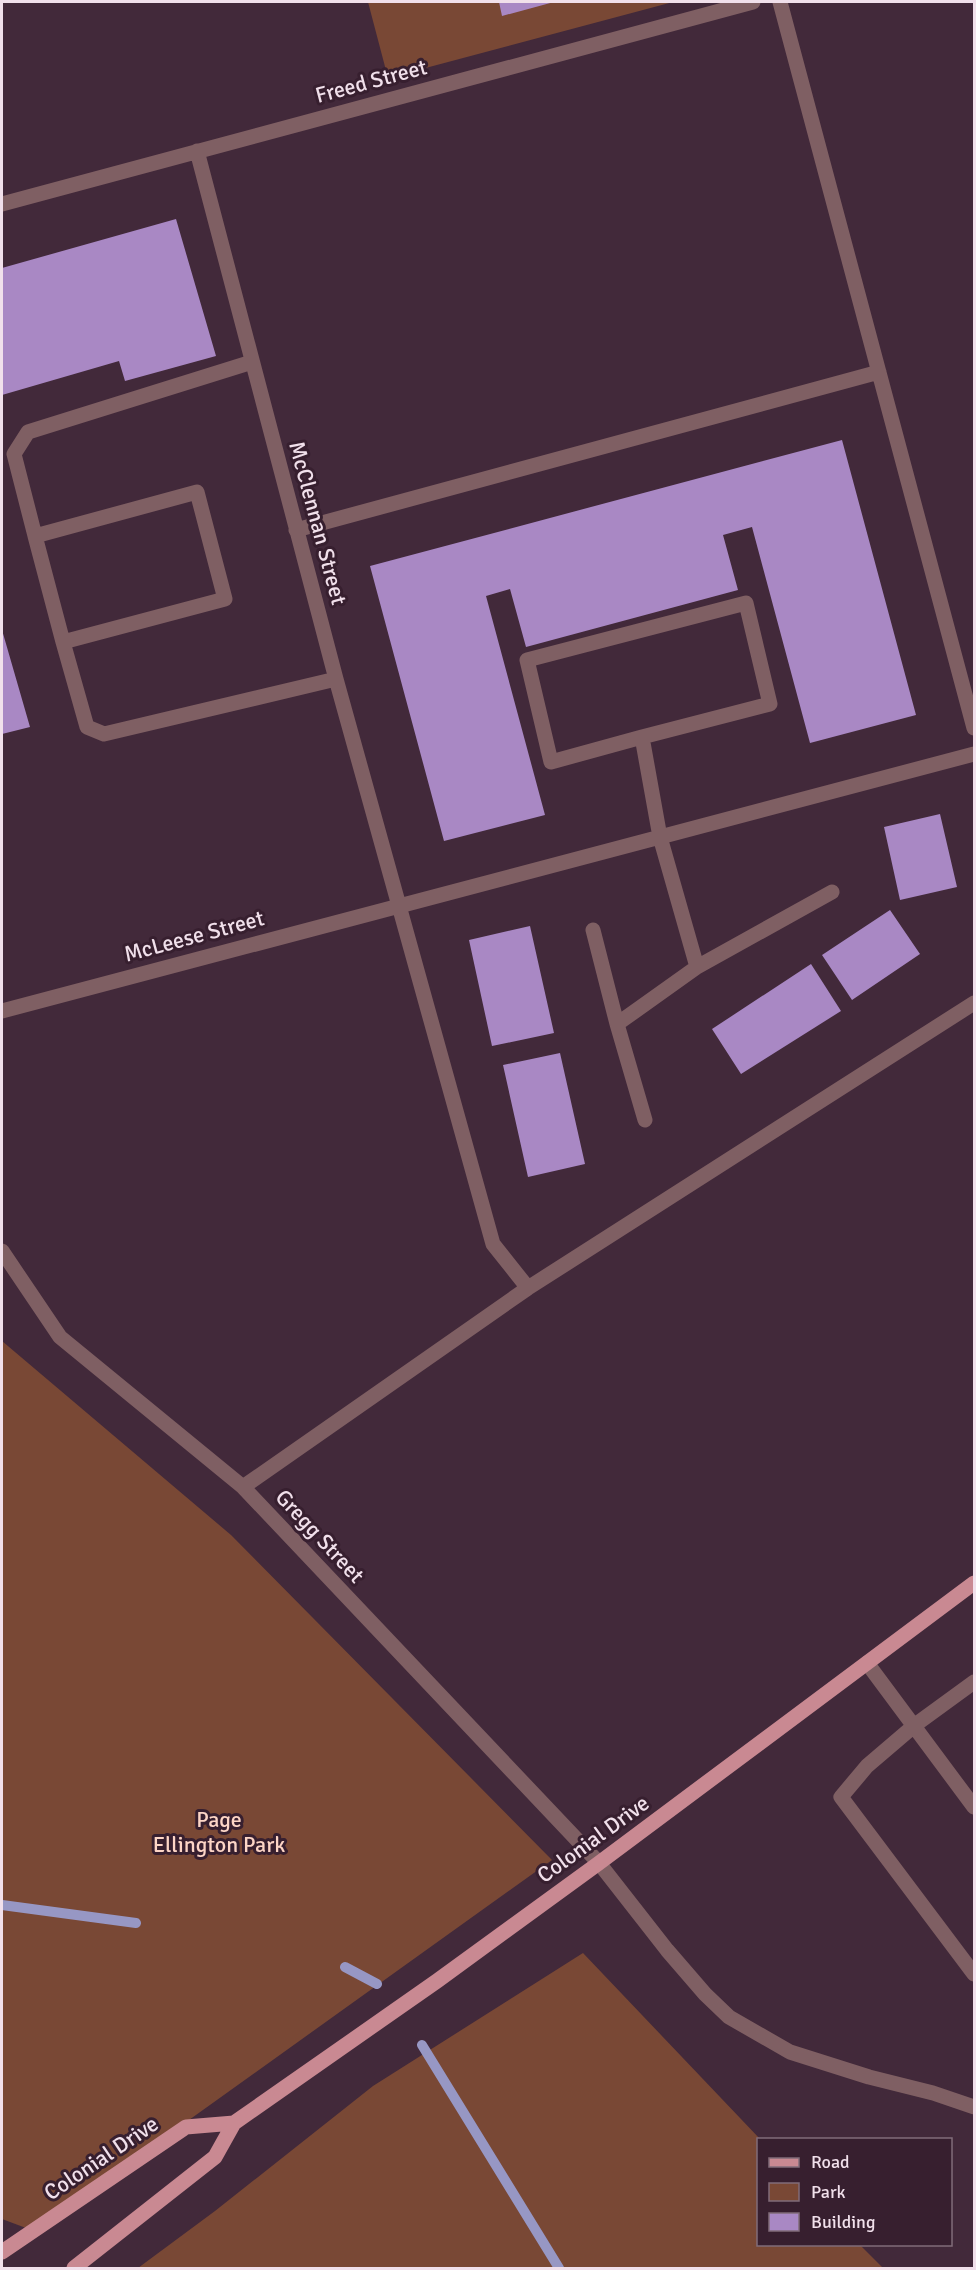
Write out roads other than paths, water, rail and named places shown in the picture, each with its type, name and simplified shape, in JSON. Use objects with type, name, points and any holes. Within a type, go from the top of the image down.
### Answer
[{"type":"main road","name":"Colonial Drive","points":[[74,2268],[215,2157],[234,2123],[437,1981],[599,1863],[975,1583]]},
{"type":"main road","name":"Colonial Drive","points":[[2,2252],[186,2127],[234,2123]]},
{"type":"street","name":"Freed Street","points":[[2,204],[753,2]]},
{"type":"street","points":[[780,2],[975,728]]},
{"type":"street","name":"McClennan Street","points":[[197,151],[336,680],[493,1244],[528,1288]]},
{"type":"street","points":[[252,362],[28,432],[14,454],[35,536],[87,727],[104,734],[336,680]]},
{"type":"street","points":[[296,530],[879,372]]},
{"type":"street","points":[[35,536],[197,492],[225,599],[63,642]]},
{"type":"street","points":[[746,603],[770,704],[642,737],[551,762],[527,660],[746,603]]},
{"type":"street","points":[[642,737],[660,837],[697,967]]},
{"type":"street","name":"McLeese Street","points":[[2,1011],[975,754]]},
{"type":"street","points":[[617,1024],[697,967],[832,892]]},
{"type":"street","points":[[593,930],[645,1120]]},
{"type":"street","points":[[243,1487],[528,1288],[975,1003]]},
{"type":"street","name":"Gregg Street","points":[[2,1251],[60,1336],[243,1487],[599,1863],[667,1950],[705,1994],[729,2017],[790,2052],[869,2077],[933,2092],[975,2108]]},
{"type":"street","points":[[867,1663],[975,1807]]},
{"type":"street","points":[[975,1682],[915,1725],[867,1766],[842,1797],[975,1974]]},
{"type":"waterway","points":[[2,1905],[136,1923]]},
{"type":"waterway","points":[[345,1967],[377,1984]]},
{"type":"waterway","points":[[422,2045],[559,2268]]},
{"type":"park label","name":"Page Ellington Park","points":[[219,1832]]}]
